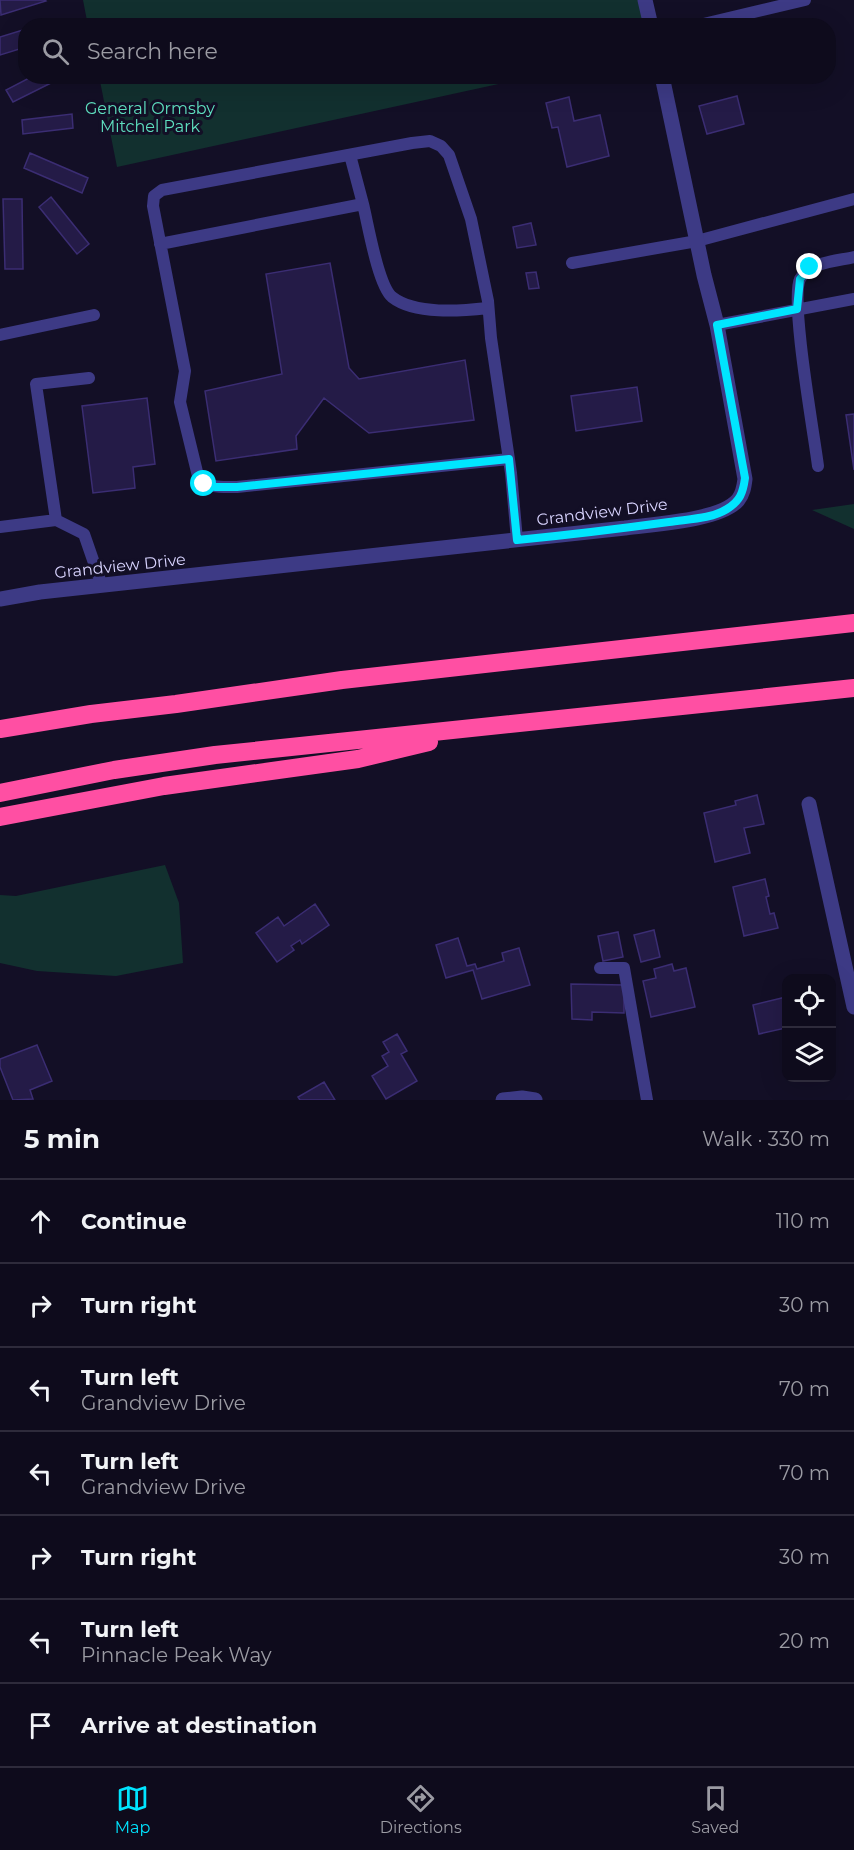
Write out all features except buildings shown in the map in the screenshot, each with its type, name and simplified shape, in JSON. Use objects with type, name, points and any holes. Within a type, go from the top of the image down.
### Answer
[{"type":"highway","points":[[0,729],[91,714],[342,680],[854,623]]},
{"type":"highway","points":[[0,793],[114,770],[215,755],[854,688]]},
{"type":"highway","points":[[0,817],[164,786],[358,759],[508,724]]},
{"type":"street","points":[[645,0],[649,18]]},
{"type":"street","name":"Grandview Drive","points":[[0,599],[102,585],[625,528],[706,516],[725,510],[736,502],[743,493],[745,478],[717,325],[664,84]]},
{"type":"street","points":[[809,804],[854,1006]]},
{"type":"street","points":[[503,1100],[522,1098],[534,1100]]},
{"type":"lane","points":[[729,18],[805,0]]},
{"type":"lane","points":[[509,459],[237,487],[215,487],[204,484],[198,476],[180,402],[184,371],[153,206],[154,196],[162,190],[412,142],[430,141],[441,146],[449,155],[471,219],[488,309],[490,338],[509,459],[517,540]]},
{"type":"lane","points":[[350,154],[381,278],[392,296],[415,307],[460,311],[488,309]]},
{"type":"lane","points":[[572,263],[697,241],[854,199]]},
{"type":"lane","points":[[160,244],[363,204]]},
{"type":"lane","points":[[819,466],[797,309],[800,279],[810,267],[854,258]]},
{"type":"lane","points":[[717,325],[854,299]]},
{"type":"lane","points":[[0,335],[94,315]]},
{"type":"lane","points":[[56,520],[36,384],[89,378]]},
{"type":"lane","points":[[0,527],[56,520],[84,534],[102,585]]},
{"type":"lane","points":[[600,968],[624,968],[647,1100]]},
{"type":"green space","points":[[83,0],[645,0],[649,18],[86,18]]},
{"type":"green space","name":"General Ormsby Mitchel Park","points":[[101,84],[499,84],[117,167]]},
{"type":"green space","points":[[854,504],[854,529],[812,510]]},
{"type":"green space","points":[[165,865],[179,903],[183,963],[116,976],[37,971],[0,963],[0,895],[16,896]]},
{"type":"route","points":[[204,484],[215,487],[237,487],[509,459],[517,540],[625,528],[706,516],[725,510],[743,493],[745,478],[717,325],[797,309],[800,279],[810,267]]}]
